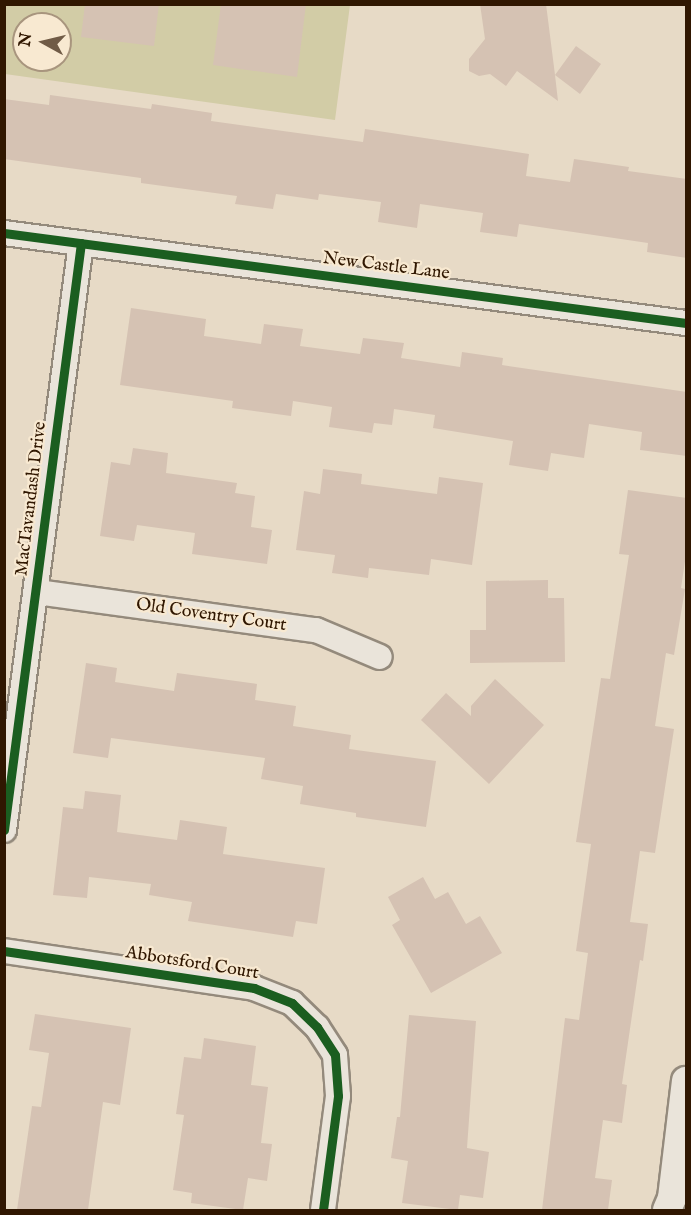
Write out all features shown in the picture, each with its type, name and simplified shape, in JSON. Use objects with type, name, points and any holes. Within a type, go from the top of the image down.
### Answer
[{"type":"street","name":"New Castle Lane","points":[[4,233],[687,323]]},
{"type":"street","name":"MacTavandash Drive","points":[[4,830],[81,243]]},
{"type":"street","name":"Old Coventry Court","points":[[37,592],[316,630],[380,657]]},
{"type":"street","name":"Abbotsford Court","points":[[4,951],[254,988],[292,1004],[317,1027],[335,1055],[338,1096],[323,1210]]},
{"type":"street","points":[[667,1210],[672,1198],[687,1080]]},
{"type":"shaded area","points":[[5,5],[350,5],[335,120],[5,74]]},
{"type":"building","points":[[85,4],[159,4],[154,46],[81,37]]},
{"type":"building","points":[[221,4],[306,4],[297,77],[213,65]]},
{"type":"building","points":[[480,4],[546,4],[558,101],[517,71],[506,86],[490,74],[479,76],[469,71],[469,59],[485,39]]},
{"type":"building","points":[[576,46],[601,64],[580,94],[555,75]]},
{"type":"building","points":[[50,95],[151,109],[152,104],[212,113],[211,121],[363,142],[365,129],[529,154],[526,176],[570,182],[574,159],[629,167],[628,171],[687,179],[687,258],[647,252],[648,243],[519,224],[517,237],[480,232],[483,213],[420,204],[417,228],[378,222],[381,202],[319,194],[318,200],[276,194],[273,209],[235,204],[237,196],[141,183],[141,178],[4,159],[4,99],[49,105]]},
{"type":"building","points":[[131,308],[206,319],[204,336],[261,344],[264,324],[303,329],[300,346],[360,354],[363,338],[404,343],[401,358],[460,367],[462,352],[503,358],[502,365],[687,392],[687,456],[640,450],[642,432],[589,424],[584,458],[551,453],[548,471],[509,465],[513,441],[433,428],[435,415],[394,409],[392,425],[374,423],[372,433],[329,427],[332,407],[293,401],[291,416],[232,408],[233,401],[120,385]]},
{"type":"building","points":[[133,448],[168,453],[166,473],[237,483],[235,493],[255,496],[251,527],[272,530],[267,564],[192,554],[195,533],[137,525],[134,541],[100,536],[111,462],[130,465]]},
{"type":"building","points":[[323,469],[362,474],[361,484],[437,494],[439,477],[483,483],[472,565],[431,559],[429,575],[369,568],[368,578],[332,573],[335,555],[296,550],[304,491],[320,494]]},
{"type":"building","points":[[628,490],[687,498],[687,548],[681,588],[685,589],[674,655],[666,653],[655,726],[674,729],[655,853],[640,851],[630,922],[648,924],[643,961],[640,960],[622,1084],[627,1085],[622,1123],[603,1120],[595,1178],[612,1180],[608,1210],[542,1210],[565,1018],[579,1020],[588,953],[576,951],[591,844],[576,842],[601,678],[610,679],[629,555],[619,554]]},
{"type":"building","points":[[548,580],[548,598],[564,598],[565,662],[470,663],[470,630],[486,630],[486,581]]},
{"type":"building","points":[[86,663],[117,668],[115,682],[174,691],[177,673],[257,684],[255,700],[296,706],[293,726],[351,735],[349,749],[436,761],[426,827],[356,817],[356,813],[300,804],[303,786],[261,779],[265,758],[111,738],[108,758],[73,753]]},
{"type":"building","points":[[495,679],[544,725],[489,784],[421,720],[446,693],[471,716],[471,706]]},
{"type":"building","points":[[85,791],[121,795],[117,832],[177,840],[180,820],[227,827],[223,854],[325,868],[317,924],[296,921],[293,937],[188,921],[192,902],[149,895],[151,884],[89,877],[87,898],[53,895],[63,807],[83,809]]},
{"type":"building","points":[[423,877],[435,899],[448,892],[466,924],[480,916],[502,953],[431,993],[392,925],[400,920],[388,897]]},
{"type":"building","points":[[35,1014],[131,1028],[120,1105],[103,1102],[88,1210],[17,1210],[32,1106],[41,1107],[49,1053],[29,1050]]},
{"type":"building","points":[[409,1015],[476,1021],[467,1148],[489,1152],[483,1198],[460,1195],[458,1210],[402,1203],[408,1161],[391,1158],[397,1117],[400,1117]]},
{"type":"building","points":[[204,1038],[256,1046],[251,1085],[268,1087],[261,1143],[272,1144],[267,1181],[248,1178],[243,1210],[191,1203],[192,1193],[173,1190],[184,1115],[176,1114],[184,1057],[201,1059]]},
{"type":"cycle path","points":[[4,233],[686,323]]},
{"type":"cycle path","points":[[4,830],[81,243]]},
{"type":"cycle path","points":[[4,951],[254,988],[292,1003],[317,1027],[335,1055],[338,1096],[323,1210]]}]
